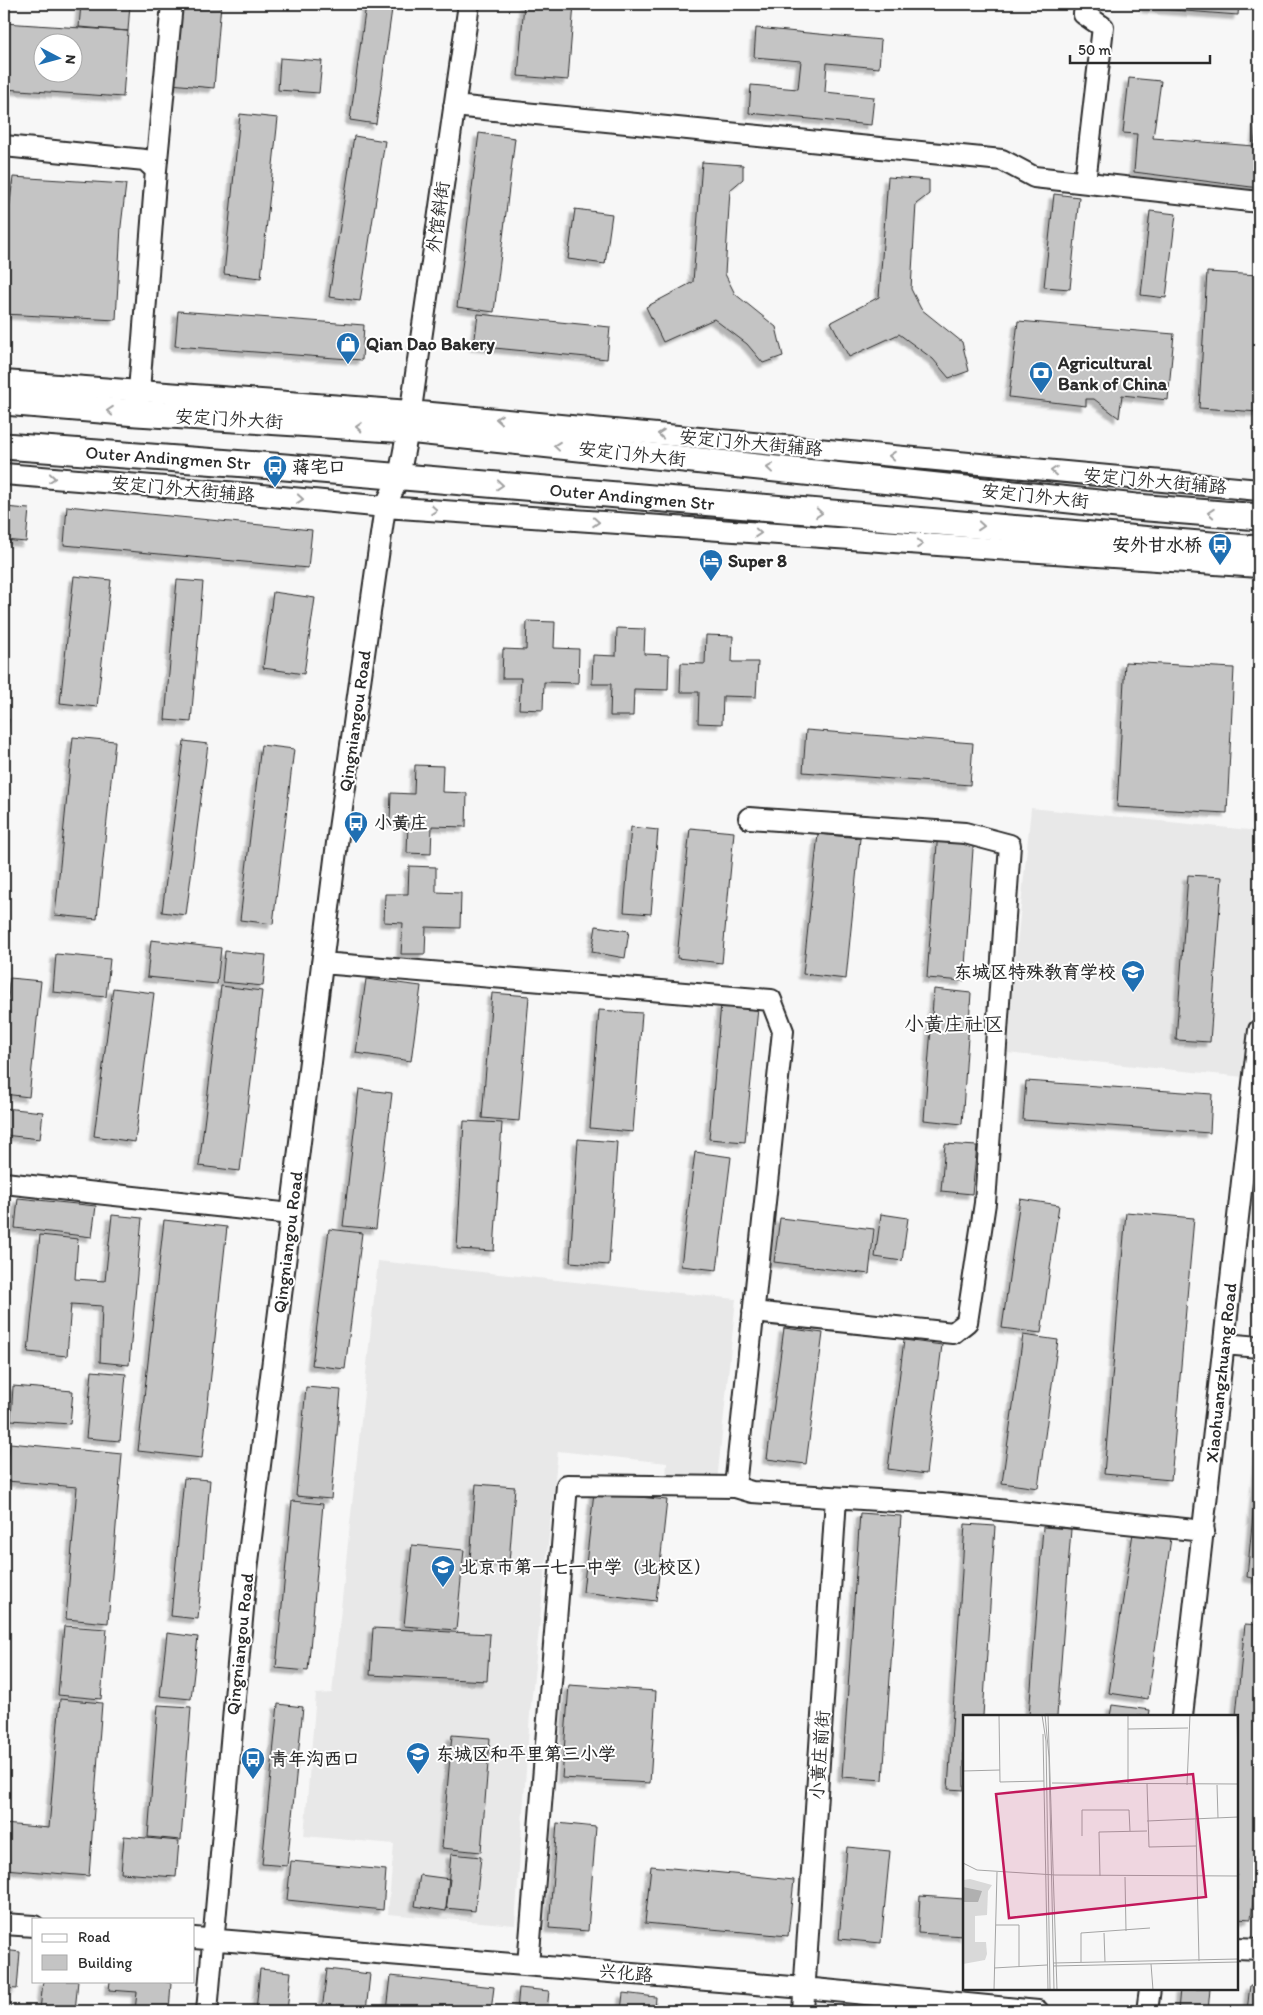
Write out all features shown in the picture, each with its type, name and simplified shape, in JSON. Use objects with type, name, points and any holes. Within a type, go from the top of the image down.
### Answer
[{"type":"main road","name":"安定门外大街","points":[[4,402],[138,402],[409,420],[1136,507],[1259,517]]},
{"type":"main road","name":"Outer Andingmen Str","points":[[4,446],[218,462],[1259,549]]},
{"type":"street","points":[[4,380],[138,402],[156,170],[172,4]]},
{"type":"street","name":"外馆斜街","points":[[399,477],[409,420],[469,4]]},
{"type":"street","points":[[1085,182],[1103,27],[1084,14],[1086,4]]},
{"type":"street","points":[[454,106],[1002,160],[1034,177],[1259,202]]},
{"type":"street","points":[[4,146],[145,160],[156,170]]},
{"type":"street","name":"安定门外大街辅路","points":[[409,420],[1259,490]]},
{"type":"street","points":[[218,462],[251,494]]},
{"type":"street","name":"安定门外大街辅路","points":[[4,474],[385,507],[1259,567]]},
{"type":"street","name":"Qingniangou Road","points":[[207,2011],[203,1939],[337,843],[385,507],[399,477]]},
{"type":"street","points":[[749,818],[965,832],[1010,845],[985,1203],[967,1322],[954,1333],[753,1312]]},
{"type":"street","points":[[322,963],[771,1000],[783,1031],[735,1486]]},
{"type":"street","name":"Xiaohuangzhuang Road","points":[[1182,1715],[1259,1030]]},
{"type":"street","points":[[4,1183],[291,1214]]},
{"type":"street","points":[[1224,1344],[1259,1347]]},
{"type":"street","points":[[528,1965],[567,1486],[735,1486],[752,1492],[941,1504],[1204,1531]]},
{"type":"street","name":"小黄庄前街","points":[[803,2011],[836,1498]]},
{"type":"street","points":[[4,1924],[32,1926]]},
{"type":"street","name":"兴化路","points":[[203,1939],[804,1988],[1038,2011]]},
{"type":"street","points":[[1238,1948],[1259,1949]]},
{"type":"street","points":[[1147,2011],[1150,1990]]},
{"type":"shaded area","name":"东城区特殊教育学校","points":[[1031,808],[1259,831],[1259,933],[1244,1077],[1006,1053]]},
{"type":"shaded area","name":"北京市第一七一中学（北校区）","points":[[378,1261],[736,1299],[717,1482],[666,1476],[667,1463],[558,1451],[530,1714],[515,1925],[388,1914],[394,1844],[304,1836],[316,1694],[332,1693]]},
{"type":"building","points":[[81,4],[130,4],[128,31],[79,27]]},
{"type":"building","points":[[167,4],[221,4],[214,88],[160,83]]},
{"type":"building","points":[[524,4],[574,4],[568,80],[518,76]]},
{"type":"building","points":[[1146,4],[1239,4],[1238,15],[1146,8]]},
{"type":"building","points":[[366,5],[392,9],[376,124],[350,120]]},
{"type":"building","points":[[4,23],[128,31],[123,97],[4,89]]},
{"type":"building","points":[[756,28],[881,40],[879,68],[827,63],[825,92],[874,97],[871,125],[749,113],[751,85],[798,89],[801,61],[754,57]]},
{"type":"building","points":[[280,58],[322,61],[319,93],[278,90]]},
{"type":"building","points":[[1129,78],[1161,81],[1153,138],[1254,146],[1259,107],[1259,188],[1134,172],[1137,134],[1123,133]]},
{"type":"building","points":[[240,114],[278,118],[261,278],[224,274]]},
{"type":"building","points":[[479,133],[515,138],[494,312],[457,307]]},
{"type":"building","points":[[354,136],[385,141],[360,301],[329,297]]},
{"type":"building","points":[[702,162],[743,165],[743,179],[730,190],[725,274],[735,294],[776,327],[783,356],[763,363],[747,344],[714,319],[663,342],[646,307],[693,282]]},
{"type":"building","points":[[13,177],[126,184],[121,226],[116,320],[4,314],[4,220],[8,220]]},
{"type":"building","points":[[888,177],[929,180],[929,194],[916,204],[911,289],[921,309],[962,342],[969,371],[949,378],[933,359],[899,334],[849,357],[831,322],[879,297]]},
{"type":"building","points":[[1054,194],[1079,197],[1070,289],[1044,287]]},
{"type":"building","points":[[575,209],[612,214],[605,264],[568,259]]},
{"type":"building","points":[[1150,211],[1176,214],[1166,298],[1141,295]]},
{"type":"building","points":[[1207,272],[1259,275],[1259,412],[1199,408]]},
{"type":"building","points":[[178,311],[364,325],[362,360],[175,346]]},
{"type":"building","points":[[478,314],[610,327],[607,359],[474,346]]},
{"type":"building","points":[[1018,321],[1174,334],[1168,400],[1122,395],[1119,418],[1094,399],[1086,399],[1086,406],[1009,397]]},
{"type":"building","points":[[67,506],[312,530],[308,568],[64,545]]},
{"type":"building","points":[[4,507],[29,509],[26,542],[4,540]]},
{"type":"building","points":[[74,576],[111,580],[97,707],[60,703]]},
{"type":"building","points":[[177,580],[203,582],[191,722],[165,720]]},
{"type":"building","points":[[273,592],[315,598],[304,674],[263,668]]},
{"type":"building","points":[[527,621],[555,622],[554,648],[579,649],[578,683],[544,682],[543,710],[519,709],[521,678],[502,678],[503,649],[526,650]]},
{"type":"building","points":[[617,628],[645,629],[644,654],[669,655],[668,690],[634,689],[633,716],[610,716],[611,684],[592,684],[593,655],[616,656]]},
{"type":"building","points":[[706,635],[733,636],[732,662],[758,662],[756,697],[723,696],[722,724],[698,723],[699,692],[680,692],[681,663],[705,664]]},
{"type":"building","points":[[1125,662],[1234,668],[1227,813],[1117,807]]},
{"type":"building","points":[[4,719],[9,719],[4,776]]},
{"type":"building","points":[[806,730],[973,743],[970,785],[803,772]]},
{"type":"building","points":[[73,737],[115,741],[97,919],[55,915]]},
{"type":"building","points":[[184,741],[208,744],[186,915],[162,912]]},
{"type":"building","points":[[261,745],[294,749],[273,924],[240,920]]},
{"type":"building","points":[[415,765],[443,766],[442,792],[467,793],[466,827],[432,826],[431,854],[407,853],[408,822],[390,822],[391,793],[414,794]]},
{"type":"building","points":[[631,827],[658,830],[651,914],[624,912]]},
{"type":"building","points":[[690,828],[734,832],[722,963],[677,958]]},
{"type":"building","points":[[938,831],[974,834],[964,981],[927,978]]},
{"type":"building","points":[[818,834],[860,838],[846,979],[803,974]]},
{"type":"building","points":[[409,866],[436,867],[436,892],[461,893],[460,928],[426,927],[425,954],[401,954],[403,923],[384,922],[385,894],[408,894]]},
{"type":"building","points":[[1188,875],[1222,877],[1210,1042],[1176,1040]]},
{"type":"building","points":[[596,926],[629,931],[625,958],[592,952]]},
{"type":"building","points":[[151,940],[221,948],[217,984],[147,977]]},
{"type":"building","points":[[225,951],[266,955],[263,986],[222,982]]},
{"type":"building","points":[[56,954],[110,959],[106,997],[53,992]]},
{"type":"building","points":[[10,978],[41,981],[29,1097],[4,1094],[4,1040]]},
{"type":"building","points":[[366,979],[421,986],[411,1061],[356,1053]]},
{"type":"building","points":[[221,986],[262,991],[240,1171],[199,1166]]},
{"type":"building","points":[[113,988],[154,993],[135,1142],[94,1136]]},
{"type":"building","points":[[934,989],[971,993],[962,1124],[924,1120]]},
{"type":"building","points":[[492,993],[529,996],[519,1121],[482,1118]]},
{"type":"building","points":[[721,1004],[758,1008],[745,1142],[709,1139]]},
{"type":"building","points":[[599,1010],[642,1013],[633,1132],[590,1128]]},
{"type":"building","points":[[1026,1081],[1212,1094],[1210,1133],[1023,1120]]},
{"type":"building","points":[[359,1089],[392,1093],[376,1229],[343,1226]]},
{"type":"building","points":[[4,1108],[43,1112],[40,1139],[4,1135]]},
{"type":"building","points":[[464,1121],[502,1123],[494,1251],[457,1249]]},
{"type":"building","points":[[578,1139],[617,1142],[609,1265],[570,1262]]},
{"type":"building","points":[[945,1144],[977,1146],[972,1194],[941,1191]]},
{"type":"building","points":[[695,1152],[731,1157],[717,1270],[681,1266]]},
{"type":"building","points":[[18,1198],[96,1206],[92,1237],[15,1228]]},
{"type":"building","points":[[1020,1199],[1059,1205],[1041,1333],[1002,1328]]},
{"type":"building","points":[[1126,1212],[1194,1218],[1171,1480],[1104,1474]]},
{"type":"building","points":[[881,1214],[908,1218],[902,1261],[875,1257]]},
{"type":"building","points":[[112,1215],[142,1218],[129,1365],[100,1362],[102,1306],[71,1304],[67,1356],[28,1352],[40,1235],[78,1239],[75,1279],[105,1281]]},
{"type":"building","points":[[780,1218],[874,1229],[869,1274],[774,1262]]},
{"type":"building","points":[[164,1220],[227,1227],[202,1458],[138,1451]]},
{"type":"building","points":[[329,1229],[362,1233],[345,1369],[312,1365]]},
{"type":"building","points":[[784,1328],[823,1333],[806,1464],[767,1459]]},
{"type":"building","points":[[1023,1335],[1058,1340],[1038,1488],[1002,1483]]},
{"type":"building","points":[[904,1340],[942,1345],[926,1474],[888,1469]]},
{"type":"building","points":[[92,1371],[126,1374],[120,1441],[86,1438]]},
{"type":"building","points":[[13,1386],[73,1391],[70,1424],[11,1420]]},
{"type":"building","points":[[306,1387],[341,1390],[331,1499],[296,1496]]},
{"type":"building","points":[[10,1443],[122,1454],[108,1623],[66,1619],[77,1487],[7,1481]]},
{"type":"building","points":[[1259,1451],[1259,1579],[1247,1577]]},
{"type":"building","points":[[184,1478],[210,1480],[198,1619],[171,1616]]},
{"type":"building","points":[[476,1484],[515,1487],[509,1563],[470,1560]]},
{"type":"building","points":[[594,1492],[667,1500],[656,1601],[583,1592]]},
{"type":"building","points":[[292,1501],[323,1504],[308,1671],[276,1668]]},
{"type":"building","points":[[860,1513],[901,1516],[883,1780],[842,1777]]},
{"type":"building","points":[[965,1524],[995,1526],[983,1715],[963,1715],[963,1790],[948,1789]]},
{"type":"building","points":[[1043,1527],[1071,1529],[1057,1715],[1029,1715]]},
{"type":"building","points":[[1133,1533],[1171,1538],[1148,1699],[1109,1693]]},
{"type":"building","points":[[412,1545],[464,1550],[456,1630],[404,1626]]},
{"type":"building","points":[[1245,1624],[1259,1625],[1259,1838],[1251,1919],[1238,1918],[1238,1715],[1236,1715]]},
{"type":"building","points":[[64,1626],[107,1629],[101,1699],[58,1695]]},
{"type":"building","points":[[373,1628],[490,1634],[487,1681],[370,1675]]},
{"type":"building","points":[[167,1633],[198,1637],[191,1699],[160,1696]]},
{"type":"building","points":[[569,1685],[656,1691],[650,1783],[562,1778]]},
{"type":"building","points":[[60,1699],[102,1703],[89,1876],[4,1869],[4,1824],[49,1828]]},
{"type":"building","points":[[278,1704],[303,1707],[287,1866],[262,1864]]},
{"type":"building","points":[[158,1705],[191,1707],[181,1840],[148,1837]]},
{"type":"building","points":[[1112,1705],[1150,1710],[1149,1715],[1110,1715]]},
{"type":"building","points":[[452,1735],[490,1738],[481,1852],[442,1848]]},
{"type":"building","points":[[557,1823],[596,1827],[588,1931],[549,1928]]},
{"type":"building","points":[[124,1836],[179,1841],[176,1877],[121,1873]]},
{"type":"building","points":[[847,1847],[890,1851],[881,1943],[839,1939]]},
{"type":"building","points":[[451,1854],[481,1857],[475,1911],[446,1908]]},
{"type":"building","points":[[291,1861],[386,1870],[383,1910],[287,1900]]},
{"type":"building","points":[[651,1866],[794,1880],[788,1936],[645,1923]]},
{"type":"building","points":[[420,1875],[450,1879],[446,1911],[415,1906]]},
{"type":"building","points":[[920,1896],[963,1899],[963,1936],[918,1933]]},
{"type":"building","points":[[4,1950],[20,1952],[17,1989],[4,1988]]},
{"type":"building","points":[[260,1969],[291,1972],[287,2011],[256,2011]]},
{"type":"building","points":[[327,1969],[370,1974],[366,2011],[322,2011]]},
{"type":"building","points":[[391,1976],[494,1987],[491,2011],[387,2011]]},
{"type":"building","points":[[43,1982],[78,1982],[75,2011],[40,2011]]},
{"type":"building","points":[[110,1982],[171,1983],[169,2011],[135,2011],[137,1992],[109,1990]]},
{"type":"building","points":[[1250,1985],[1259,1986],[1259,2011],[1247,2011]]},
{"type":"building","points":[[519,1988],[549,1991],[547,2011],[517,2011]]},
{"type":"building","points":[[1180,1990],[1210,1990],[1208,2011],[1178,2011]]},
{"type":"building","points":[[623,1993],[656,1997],[655,2011],[621,2011]]},
{"type":"building","points":[[732,2006],[769,2011],[731,2011]]},
{"type":"place","name":"Qian Dao Bakery","points":[[348,365]]},
{"type":"place","name":"Agricultural Bank of China","points":[[1041,394]]},
{"type":"place","name":"蒋宅口","points":[[275,488]]},
{"type":"place","name":"安外甘水桥","points":[[1220,566]]},
{"type":"place","name":"Super 8","points":[[711,582]]},
{"type":"place","name":"小黄庄","points":[[356,844]]},
{"type":"place","name":"东城区特殊教育学校","points":[[1133,993]]},
{"type":"place","name":"北京市第一七一中学（北校区）","points":[[443,1588]]},
{"type":"place","name":"东城区和平里第三小学","points":[[418,1775]]},
{"type":"place","name":"青年沟西口","points":[[253,1780]]},
{"type":"district","name":"小黄庄社区","points":[[954,1024]]}]
